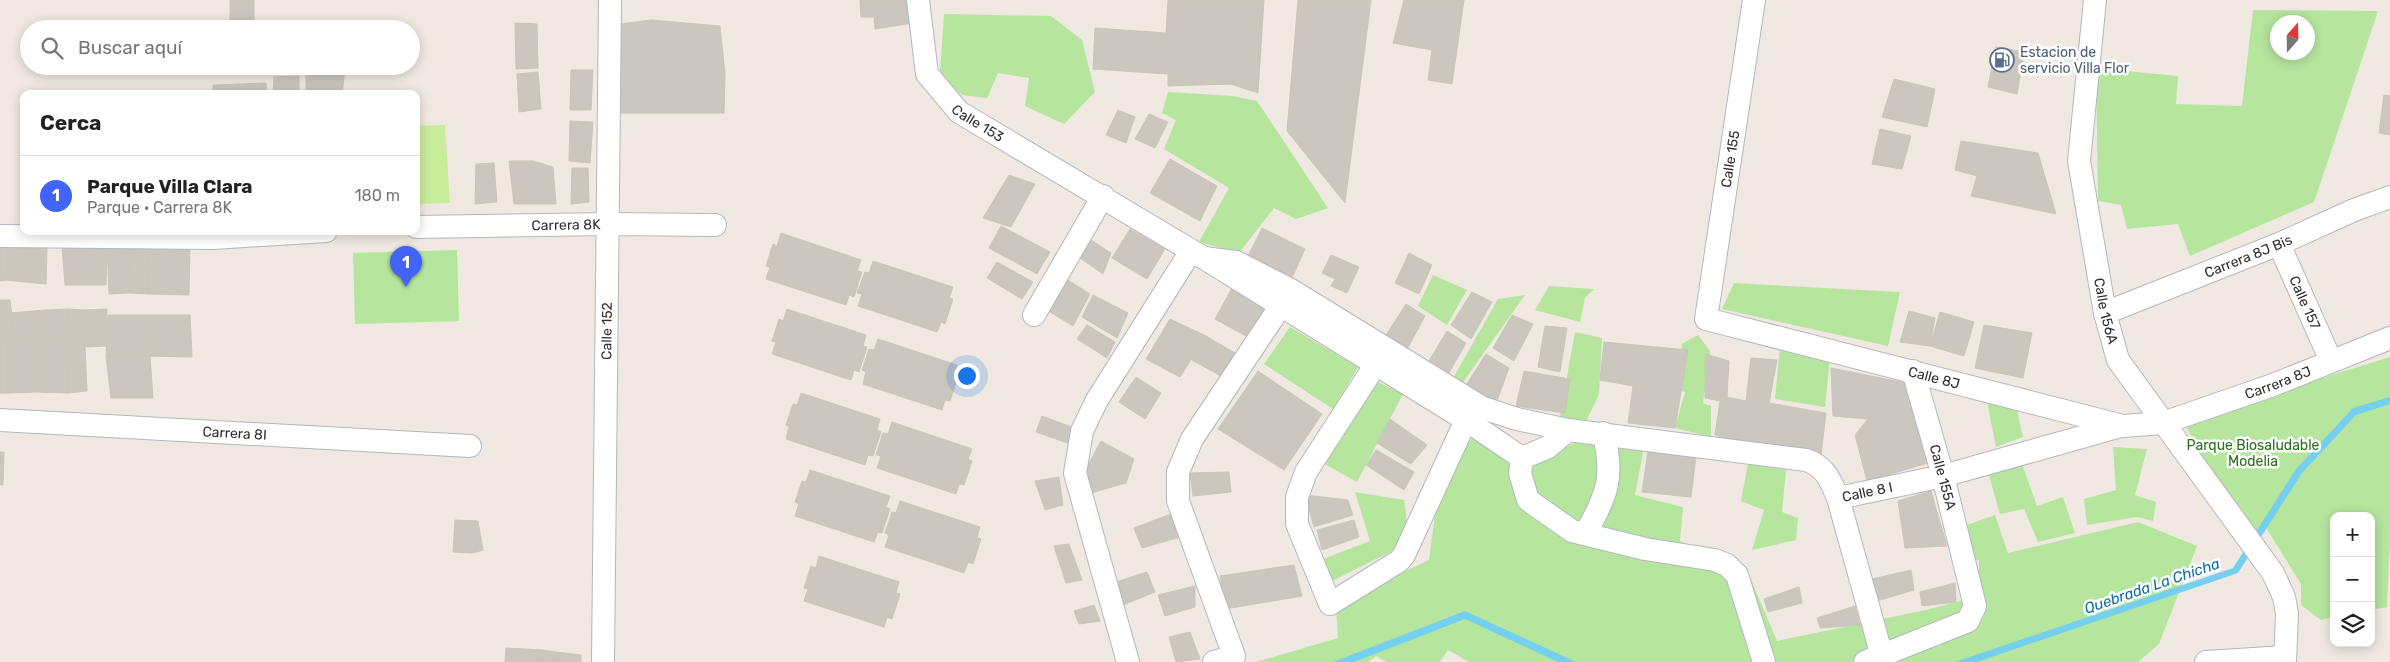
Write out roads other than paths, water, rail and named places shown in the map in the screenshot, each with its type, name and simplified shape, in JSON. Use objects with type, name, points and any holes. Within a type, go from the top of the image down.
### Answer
[{"type":"street","name":"Calle 152","points":[[603,662],[610,0]]},
{"type":"street","name":"Calle 153","points":[[918,0],[927,74],[959,112],[1103,196],[1197,254],[1286,298]]},
{"type":"street","name":"Calle 155","points":[[1706,319],[1754,0]]},
{"type":"street","name":"Calle 156A","points":[[2095,0],[2079,162],[2105,313],[2118,360],[2248,536],[2273,573],[2284,597],[2287,612],[2285,660]]},
{"type":"street","points":[[1034,315],[1103,196]]},
{"type":"street","name":"Carrera 8J Bis","points":[[2105,313],[2279,244],[2354,210],[2390,197]]},
{"type":"street","name":"Carrera 8K","points":[[420,227],[608,224],[715,225]]},
{"type":"street","points":[[0,236],[213,238],[261,235]]},
{"type":"street","name":"Calle 157","points":[[2279,244],[2331,362]]},
{"type":"street","points":[[1128,662],[1075,473],[1082,431],[1097,400],[1197,254]]},
{"type":"street","points":[[1214,662],[1234,656],[1178,502],[1178,472],[1192,439],[1286,298],[1376,364],[1466,420],[1522,458]]},
{"type":"street","name":"Calle 8 I","points":[[1286,298],[1483,408],[1517,419],[1568,430],[1604,433],[1806,460],[1819,464],[1828,474],[1838,498],[1943,476],[2123,426]]},
{"type":"street","name":"Calle 8J","points":[[1706,319],[1912,370],[2123,426],[2164,423]]},
{"type":"street","name":"Carrera 8J","points":[[2164,423],[2273,385],[2390,338]]},
{"type":"street","points":[[1376,364],[1306,472],[1297,497],[1297,524],[1330,604],[1399,561],[1404,555],[1466,420]]},
{"type":"street","name":"Calle 155A","points":[[1874,659],[1968,621],[1975,606],[1943,476],[1912,370]]},
{"type":"street","name":"Carrera 8I","points":[[0,420],[470,446]]},
{"type":"street","points":[[1522,458],[1548,447],[1568,430]]},
{"type":"street","points":[[1585,534],[1599,509],[1609,481],[1610,456],[1604,433]]},
{"type":"street","points":[[1522,458],[1520,473],[1528,500],[1572,531],[1645,549],[1715,560],[1727,565],[1737,575],[1764,662]]},
{"type":"street","points":[[1838,498],[1874,659]]},
{"type":"street","points":[[2206,662],[2285,660]]},
{"type":"water","points":[[2390,397],[2390,404],[2356,415],[2302,473],[2238,573],[1977,662],[1955,662],[2233,568],[2296,469],[2353,408]]},
{"type":"water","points":[[1465,611],[1576,662],[1558,662],[1465,619],[1354,662],[1333,662]]},
{"type":"place","name":"Estacion de servicio Villa Flor","points":[[2002,60]]},
{"type":"place","name":"Parque Villa Clara","points":[[406,287]]},
{"type":"park label","name":"Parque Biosaludable Modelia","points":[[2253,454]]},
{"type":"water label","name":"Quebrada La Chicha","points":[[2152,586]]}]
